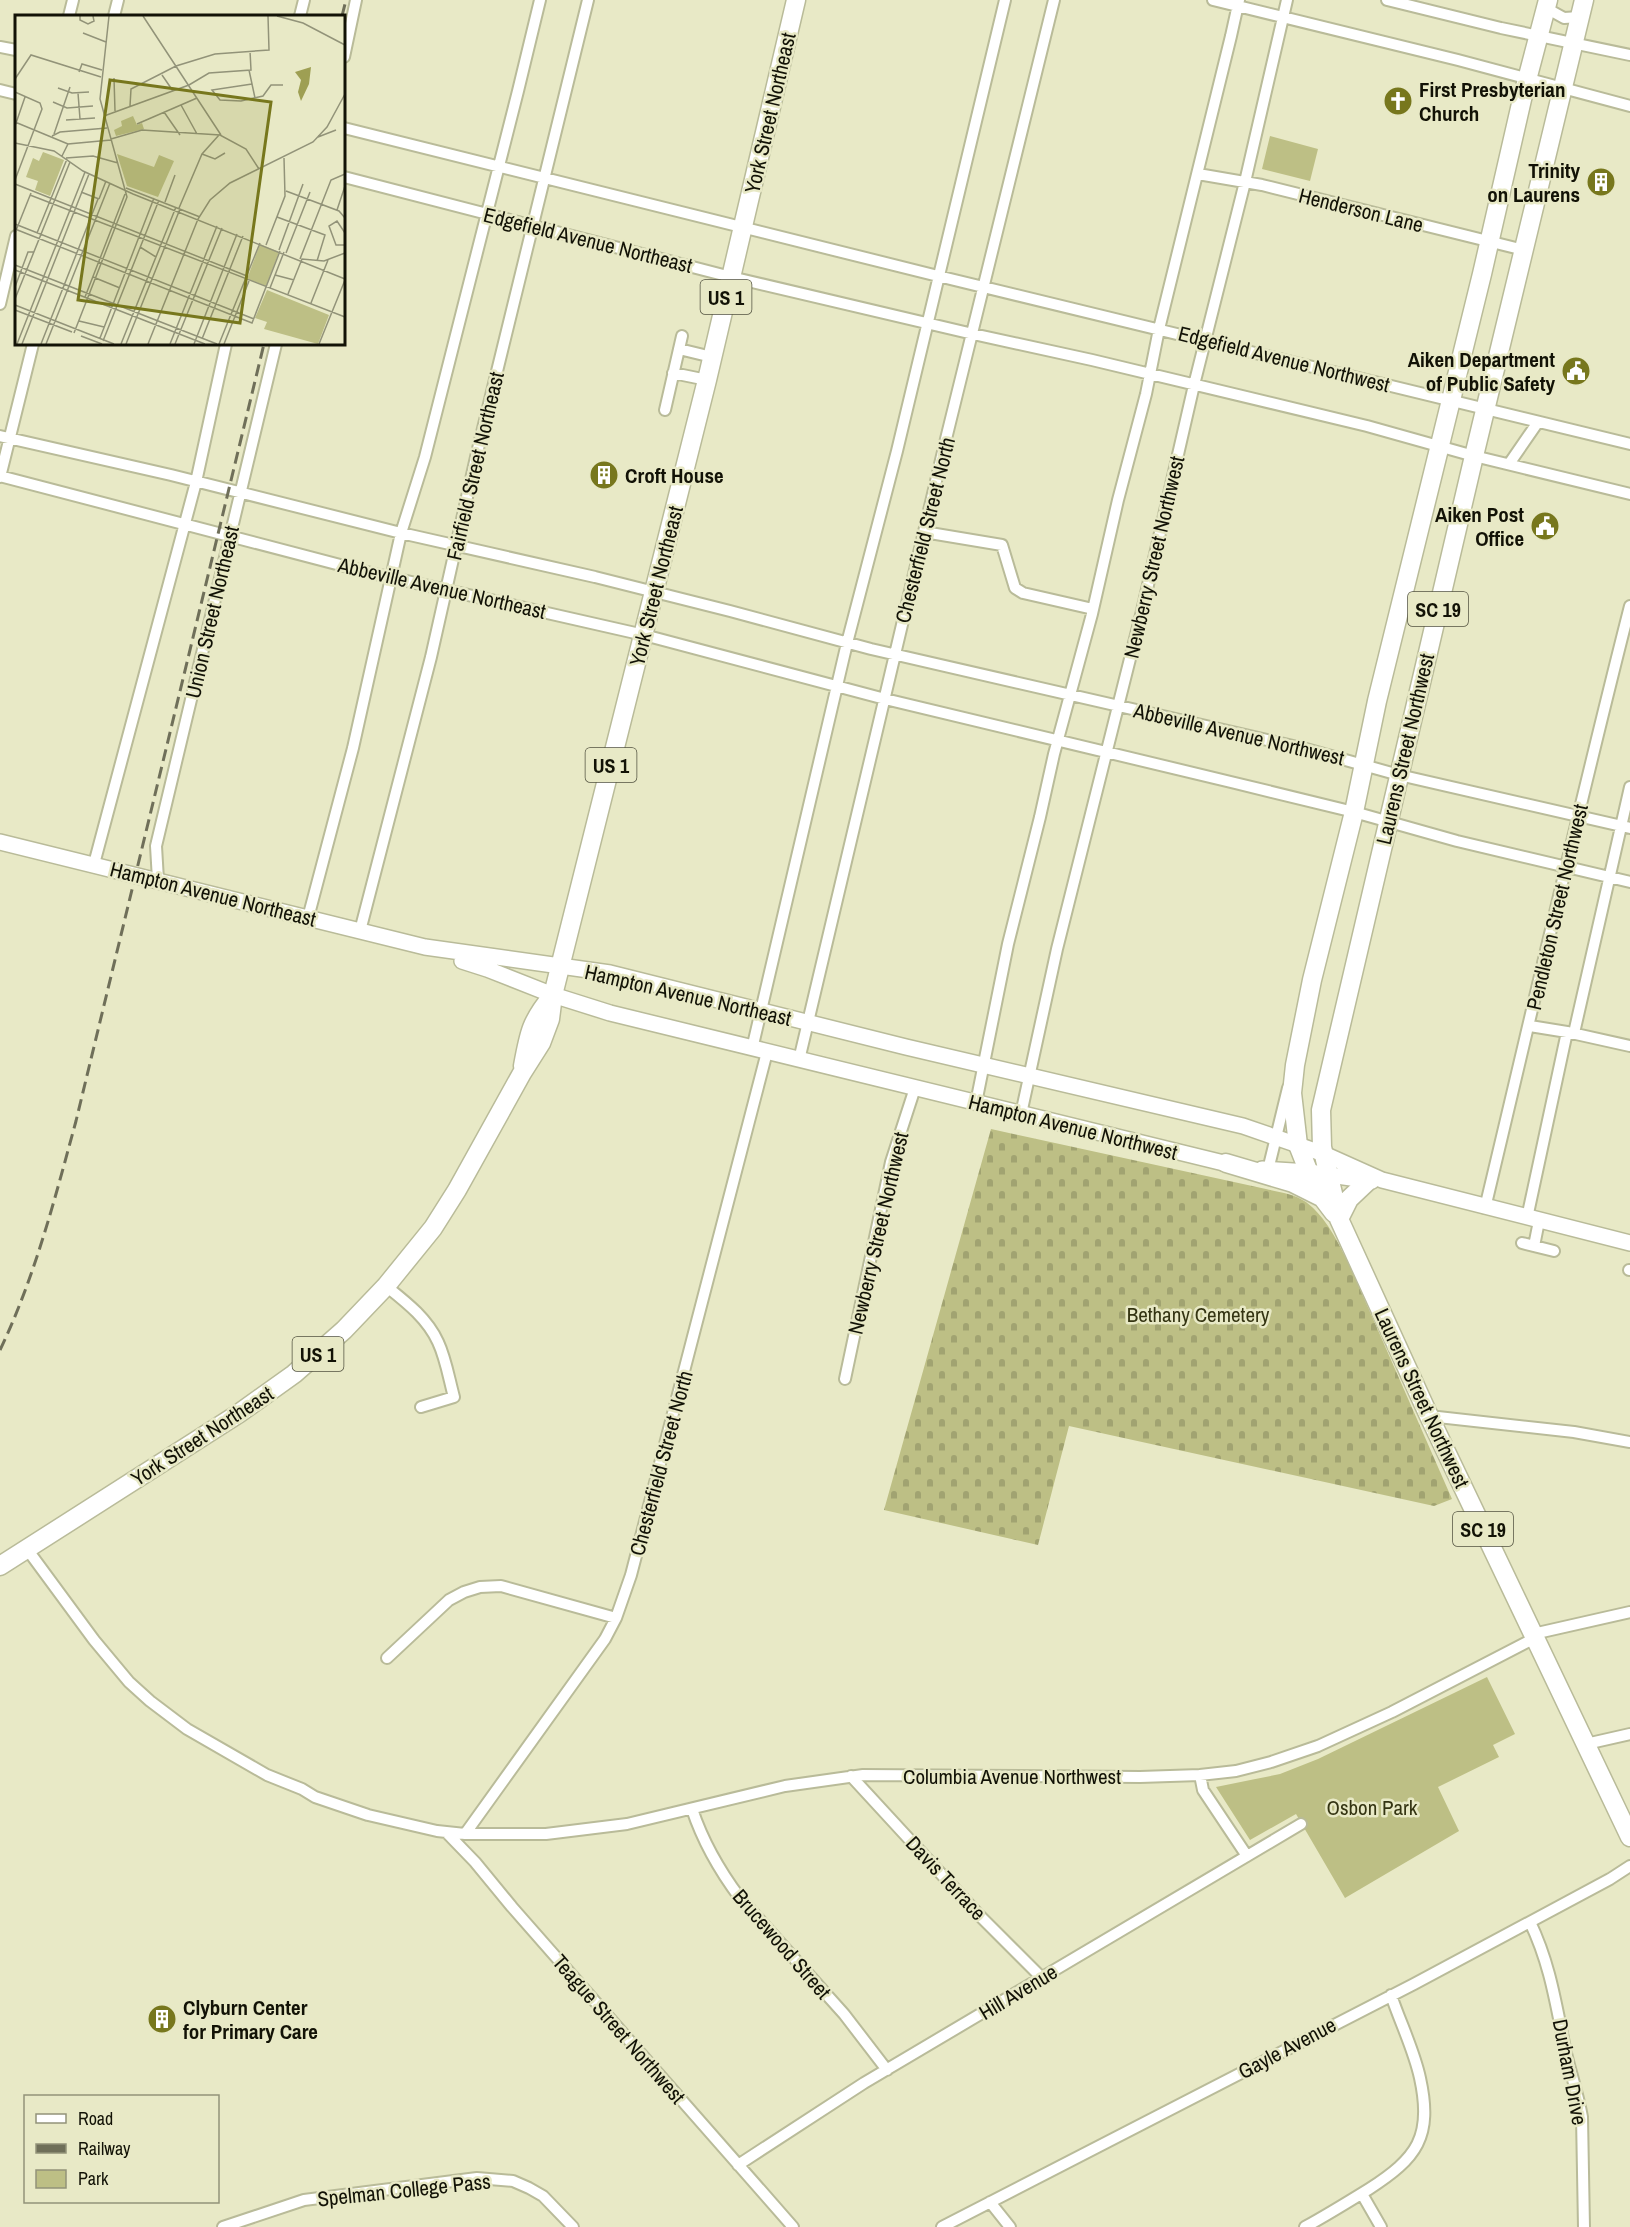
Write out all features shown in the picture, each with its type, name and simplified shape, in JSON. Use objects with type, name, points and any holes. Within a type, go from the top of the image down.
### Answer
[{"type":"main road","name":"York Street Northeast","points":[[0,1566],[267,1395],[320,1352],[387,1286],[433,1228],[467,1173],[522,1073],[528,1038],[537,1013],[553,995],[561,967],[712,357],[796,0]]},
{"type":"main road","name":"Laurens Street Northwest","points":[[1339,1219],[1315,1188],[1298,1145],[1292,1093],[1295,1065],[1312,980],[1365,764],[1377,701],[1547,4]]},
{"type":"main road","name":"Laurens Street Northwest","points":[[1582,8],[1474,456],[1321,1110],[1321,1118],[1324,1154],[1339,1219],[1429,1416],[1630,1837]]},
{"type":"main road","points":[[1294,1113],[1305,1121],[1321,1118]]},
{"type":"main road","points":[[1226,1163],[1293,1183],[1324,1199]]},
{"type":"main road","points":[[1339,1219],[1349,1200],[1375,1181]]},
{"type":"street","points":[[69,15],[73,0]]},
{"type":"street","points":[[114,15],[118,0]]},
{"type":"street","points":[[300,15],[304,0]]},
{"type":"street","points":[[345,52],[356,0]]},
{"type":"street","points":[[308,918],[353,748],[401,533],[425,457],[540,0]]},
{"type":"street","name":"Fairfield Street Northeast","points":[[360,931],[418,712],[532,226],[588,0]]},
{"type":"street","name":"Chesterfield Street North","points":[[465,1834],[589,1665],[616,1618],[632,1575],[760,1051],[761,1011],[837,686],[872,551],[1005,0]]},
{"type":"street","name":"Chesterfield Street North","points":[[799,1060],[894,654],[1054,0]]},
{"type":"street","points":[[1214,0],[1238,3],[1283,17],[1630,106]]},
{"type":"street","name":"Newberry Street Northwest","points":[[1021,1114],[1059,939],[1155,560],[1194,386],[1287,0]]},
{"type":"street","points":[[1387,0],[1630,55]]},
{"type":"street","points":[[976,1103],[1008,944],[1093,609],[1238,3]]},
{"type":"street","points":[[1547,4],[1564,18],[1582,8]]},
{"type":"street","points":[[0,46],[15,50]]},
{"type":"street","points":[[0,90],[15,94]]},
{"type":"street","points":[[345,128],[938,276]]},
{"type":"street","name":"Henderson Lane","points":[[1198,174],[1245,182],[1524,250]]},
{"type":"street","name":"Edgefield Avenue Northeast","points":[[345,177],[731,277],[973,334]]},
{"type":"street","points":[[0,304],[15,240]]},
{"type":"street","name":"Edgefield Avenue Northwest","points":[[938,276],[1630,444]]},
{"type":"street","points":[[973,334],[1367,426],[1438,447],[1630,494]]},
{"type":"street","points":[[665,410],[682,336]]},
{"type":"street","points":[[0,477],[5,437],[33,345]]},
{"type":"street","points":[[94,864],[196,482],[226,345]]},
{"type":"street","name":"Union Street Northeast","points":[[158,880],[156,846],[276,345]]},
{"type":"street","points":[[679,350],[712,357]]},
{"type":"street","points":[[673,373],[706,380]]},
{"type":"street","points":[[1509,464],[1538,422]]},
{"type":"street","name":"Abbeville Avenue Northeast","points":[[5,437],[730,610],[848,643]]},
{"type":"street","name":"Abbeville Avenue Northeast","points":[[0,477],[391,577],[644,635],[885,699]]},
{"type":"street","points":[[924,532],[1002,546],[1016,588],[1023,593],[1093,609]]},
{"type":"street","name":"Pendleton Street Northwest","points":[[1485,1208],[1630,606]]},
{"type":"street","name":"Abbeville Avenue Northwest","points":[[848,643],[1625,827]]},
{"type":"street","points":[[885,699],[1354,812],[1457,841],[1630,882]]},
{"type":"street","name":"Pendleton Street Northwest","points":[[1534,1246],[1533,1219],[1571,1033],[1610,877],[1625,827],[1630,787]]},
{"type":"street","name":"Hampton Avenue Northeast","points":[[0,842],[425,947],[610,974],[808,1023]]},
{"type":"street","name":"Hampton Avenue Northeast","points":[[425,947],[610,1014],[760,1051]]},
{"type":"street","name":"Hampton Avenue Northwest","points":[[808,1023],[1243,1126],[1324,1154],[1375,1181]]},
{"type":"street","points":[[1530,1026],[1630,1046]]},
{"type":"street","name":"Hampton Avenue Northwest","points":[[760,1051],[1252,1169],[1309,1172],[1375,1181],[1630,1243]]},
{"type":"street","name":"Laurens Street Northwest","points":[[1268,1170],[1295,1065]]},
{"type":"street","name":"Newberry Street Northwest","points":[[845,1379],[891,1162],[915,1088]]},
{"type":"street","points":[[1522,1243],[1554,1251]]},
{"type":"street","points":[[387,1286],[417,1313],[433,1332],[439,1344],[454,1397],[421,1407]]},
{"type":"street","points":[[1429,1416],[1530,1426],[1630,1442]]},
{"type":"street","name":"Columbia Avenue Northwest","points":[[27,1549],[94,1640],[129,1682],[187,1729],[267,1775],[302,1789],[315,1797],[368,1815],[465,1834],[546,1834],[627,1824],[785,1786],[851,1776],[1200,1775],[1249,1768],[1318,1746],[1392,1712],[1534,1636],[1630,1612]]},
{"type":"street","points":[[387,1658],[449,1600],[480,1587],[501,1586],[616,1618]]},
{"type":"street","points":[[1586,1744],[1630,1734]]},
{"type":"street","points":[[1200,1775],[1203,1790],[1247,1856]]},
{"type":"street","name":"Davis Terrace","points":[[851,1776],[978,1914],[1042,1978]]},
{"type":"street","name":"Brucewood Street","points":[[692,1809],[706,1846],[734,1889],[844,2014],[888,2070]]},
{"type":"street","name":"Hill Avenue","points":[[738,2165],[888,2070],[1301,1824]]},
{"type":"street","name":"Teague Street Northwest","points":[[446,1832],[475,1862],[793,2227]]},
{"type":"street","name":"Gayle Avenue","points":[[942,2227],[1530,1922],[1630,1866]]},
{"type":"street","name":"Durham Drive","points":[[1530,1922],[1547,1962],[1566,2052],[1579,2099],[1582,2116],[1584,2227]]},
{"type":"street","points":[[1305,2227],[1362,2194],[1404,2165],[1416,2148],[1423,2128],[1425,2104],[1420,2076],[1390,1995]]},
{"type":"street","name":"Spelman College Pass","points":[[223,2227],[304,2200],[477,2178],[513,2181],[529,2188],[543,2196],[573,2227]]},
{"type":"street","points":[[1362,2194],[1381,2227]]},
{"type":"street","points":[[990,2202],[1010,2227]]},
{"type":"green space","points":[[1270,136],[1318,149],[1310,181],[1262,169]]},
{"type":"green space","name":"Bethany Cemetery","points":[[991,1129],[1281,1192],[1306,1202],[1325,1222],[1349,1264],[1452,1499],[1434,1506],[1069,1426],[1038,1545],[884,1510]]},
{"type":"green space","name":"Osbon Park","points":[[1487,1677],[1515,1734],[1493,1745],[1499,1757],[1438,1787],[1459,1831],[1345,1898],[1296,1814],[1250,1840],[1216,1787],[1280,1774],[1318,1759]]},
{"type":"railway","points":[[342,15],[346,0]]},
{"type":"railway","points":[[0,1350],[34,1266],[76,1121],[264,345]]},
{"type":"place","name":"First Presbyterian Church","points":[[1398,101]]},
{"type":"place","name":"Trinity on Laurens","points":[[1601,182]]},
{"type":"place","name":"Aiken Department of Public Safety","points":[[1576,371]]},
{"type":"place","name":"Croft House","points":[[604,475]]},
{"type":"place","name":"Aiken Post Office","points":[[1545,526]]},
{"type":"place","name":"Clyburn Center for Primary Care","points":[[162,2019]]}]
